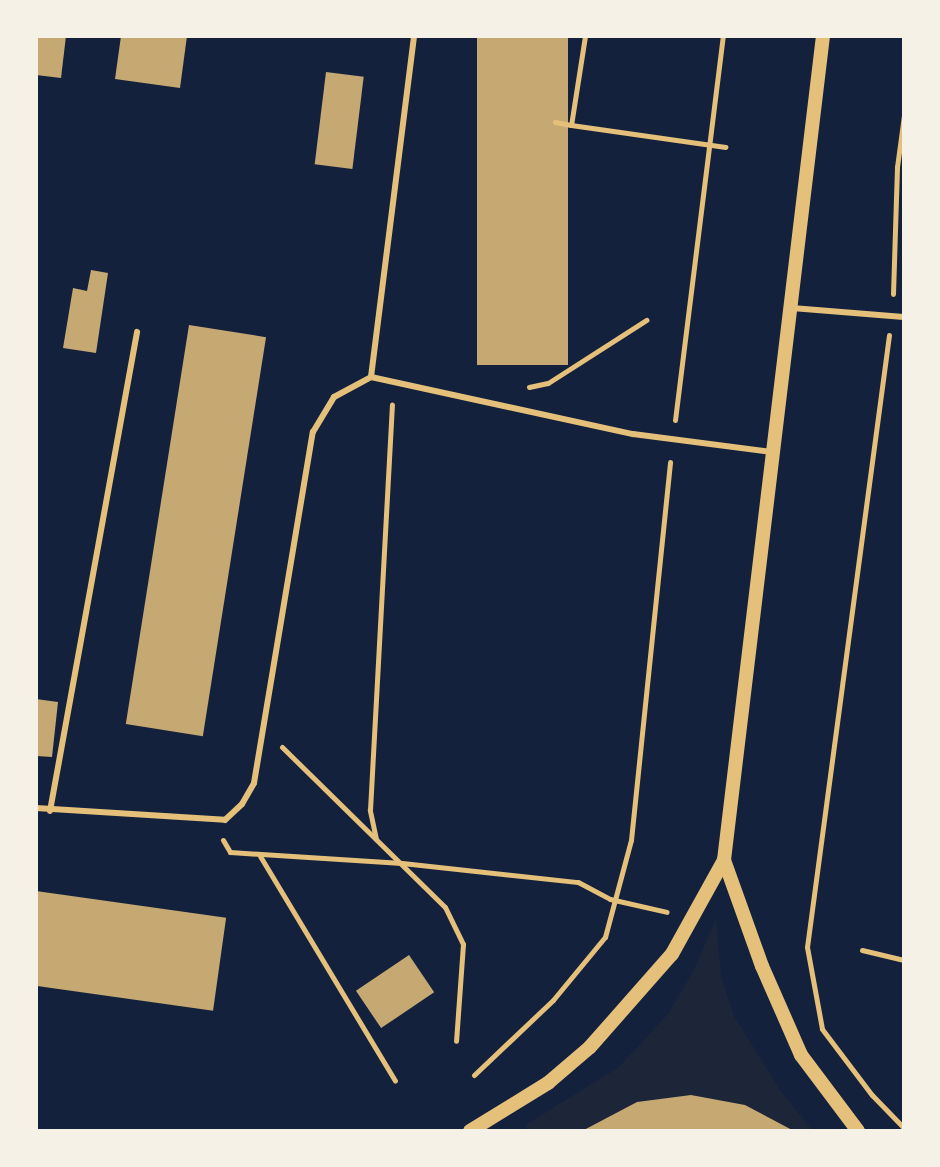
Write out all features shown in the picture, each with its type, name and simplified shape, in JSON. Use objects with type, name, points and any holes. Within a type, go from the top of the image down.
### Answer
[{"type":"street","points":[[470,1131],[548,1083],[590,1047],[672,954],[724,860],[823,36]]},
{"type":"street","points":[[724,860],[762,966],[801,1055],[858,1131]]},
{"type":"lane","points":[[371,377],[414,36]]},
{"type":"lane","points":[[791,308],[904,317]]},
{"type":"lane","points":[[50,811],[137,332]]},
{"type":"lane","points":[[36,808],[225,820],[242,804],[254,783],[313,432],[334,397],[371,377],[633,434],[772,452]]},
{"type":"path","points":[[571,125],[585,36]]},
{"type":"path","points":[[474,1075],[553,1000],[605,937],[631,840],[672,439],[723,36]]},
{"type":"path","points":[[904,115],[897,167],[892,316],[807,947],[822,1029],[872,1095],[904,1128]]},
{"type":"path","points":[[555,122],[725,147]]},
{"type":"path","points":[[521,388],[548,383],[646,320]]},
{"type":"path","points":[[376,839],[370,810],[393,381]]},
{"type":"path","points":[[263,729],[445,907],[463,944],[456,1041]]},
{"type":"path","points":[[212,820],[230,852],[402,863],[578,882],[615,901],[691,918]]},
{"type":"path","points":[[260,855],[395,1081]]},
{"type":"path","points":[[862,950],[904,960]]},
{"type":"shaded area","points":[[716,919],[721,976],[734,1016],[782,1093],[813,1131],[794,1131],[745,1105],[691,1095],[637,1102],[582,1131],[525,1131],[527,1124],[619,1067],[668,1014],[694,970]]},
{"type":"building","points":[[36,36],[66,36],[61,78],[36,75]]},
{"type":"building","points":[[121,36],[187,36],[180,88],[115,79]]},
{"type":"building","points":[[477,36],[568,36],[568,365],[477,365]]},
{"type":"building","points":[[326,72],[364,77],[352,169],[315,164]]},
{"type":"building","points":[[91,270],[108,273],[96,353],[63,348],[73,288],[87,291]]},
{"type":"building","points":[[189,325],[266,337],[203,736],[126,724]]},
{"type":"building","points":[[36,699],[58,702],[52,757],[36,756]]},
{"type":"building","points":[[36,891],[226,918],[213,1011],[36,986]]},
{"type":"building","points":[[409,955],[434,992],[381,1028],[356,991]]},
{"type":"building","points":[[691,1095],[745,1105],[794,1131],[582,1131],[637,1102]]}]
